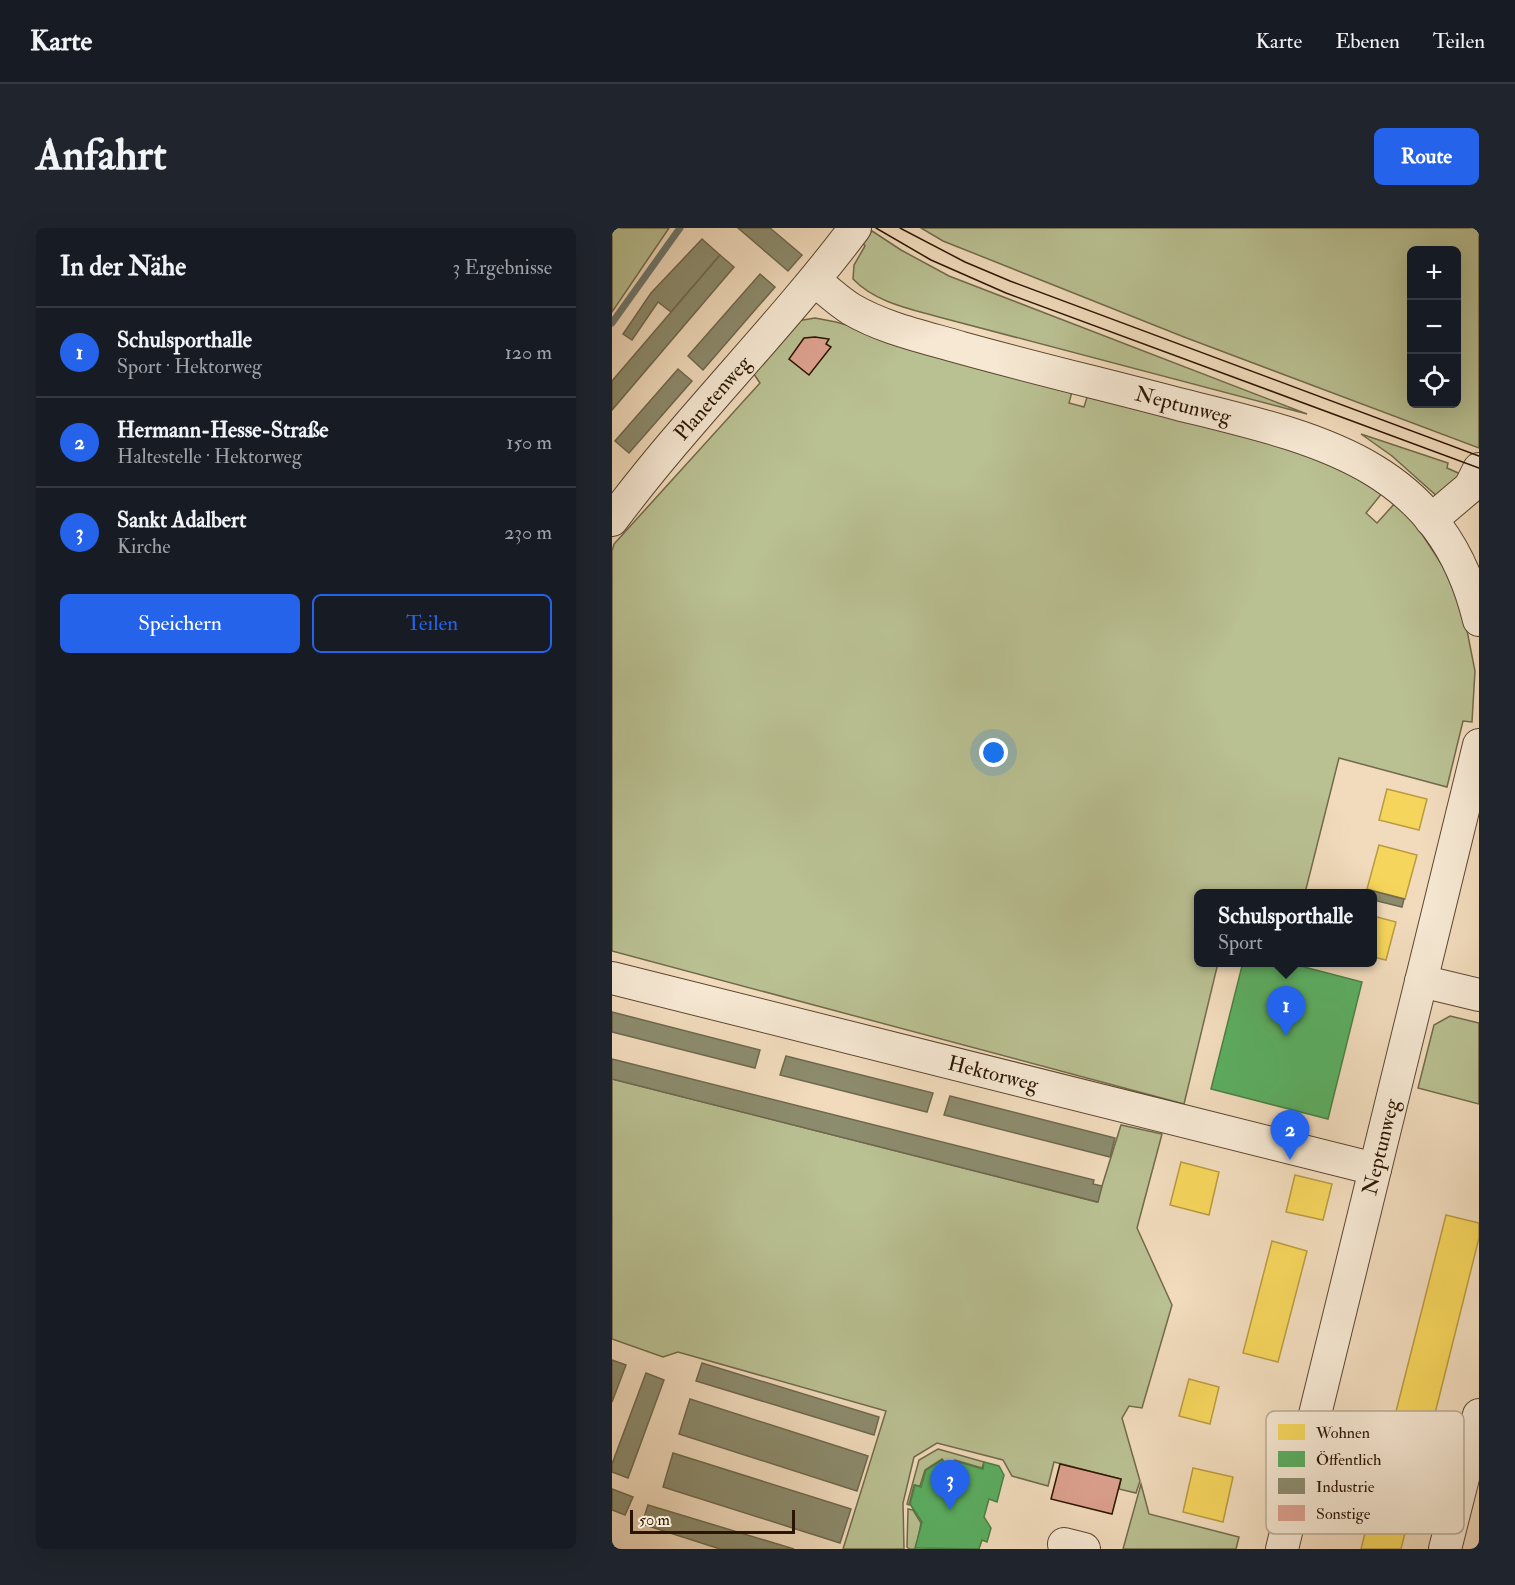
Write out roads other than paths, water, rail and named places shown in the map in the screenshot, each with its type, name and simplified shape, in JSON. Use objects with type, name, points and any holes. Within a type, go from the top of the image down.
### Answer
[{"type":"street","name":"Planetenweg","points":[[612,520],[703,407],[816,281],[855,228]]},
{"type":"street","name":"Neptunweg","points":[[816,281],[849,308],[878,322],[984,354],[1080,393],[1281,429],[1358,460],[1385,477],[1408,496],[1431,520],[1452,550],[1471,592],[1479,620]]},
{"type":"street","points":[[1431,520],[1470,487],[1479,469]]},
{"type":"street","name":"Neptunweg","points":[[1316,1411],[1479,745]]},
{"type":"street","name":"Hektorweg","points":[[612,978],[1375,1169]]},
{"type":"street","points":[[1421,981],[1479,995]]},
{"type":"street","points":[[1464,1485],[1474,1452],[1479,1415]]},
{"type":"street","name":"Neptunweg","points":[[1282,1549],[1286,1534]]},
{"type":"street","points":[[1445,1549],[1449,1534]]},
{"type":"waterway","points":[[612,323],[680,228]]},
{"type":"tram line","points":[[876,228],[931,260],[1006,293],[1479,468]]},
{"type":"tram line","points":[[900,228],[965,262],[1010,281],[1479,456]]},
{"type":"place","name":"Schulsporthalle","points":[[1286,1036]]},
{"type":"place","name":"Hermann-Hesse-Straße","points":[[1290,1160]]},
{"type":"place","name":"Sankt Adalbert","points":[[950,1510]]}]
